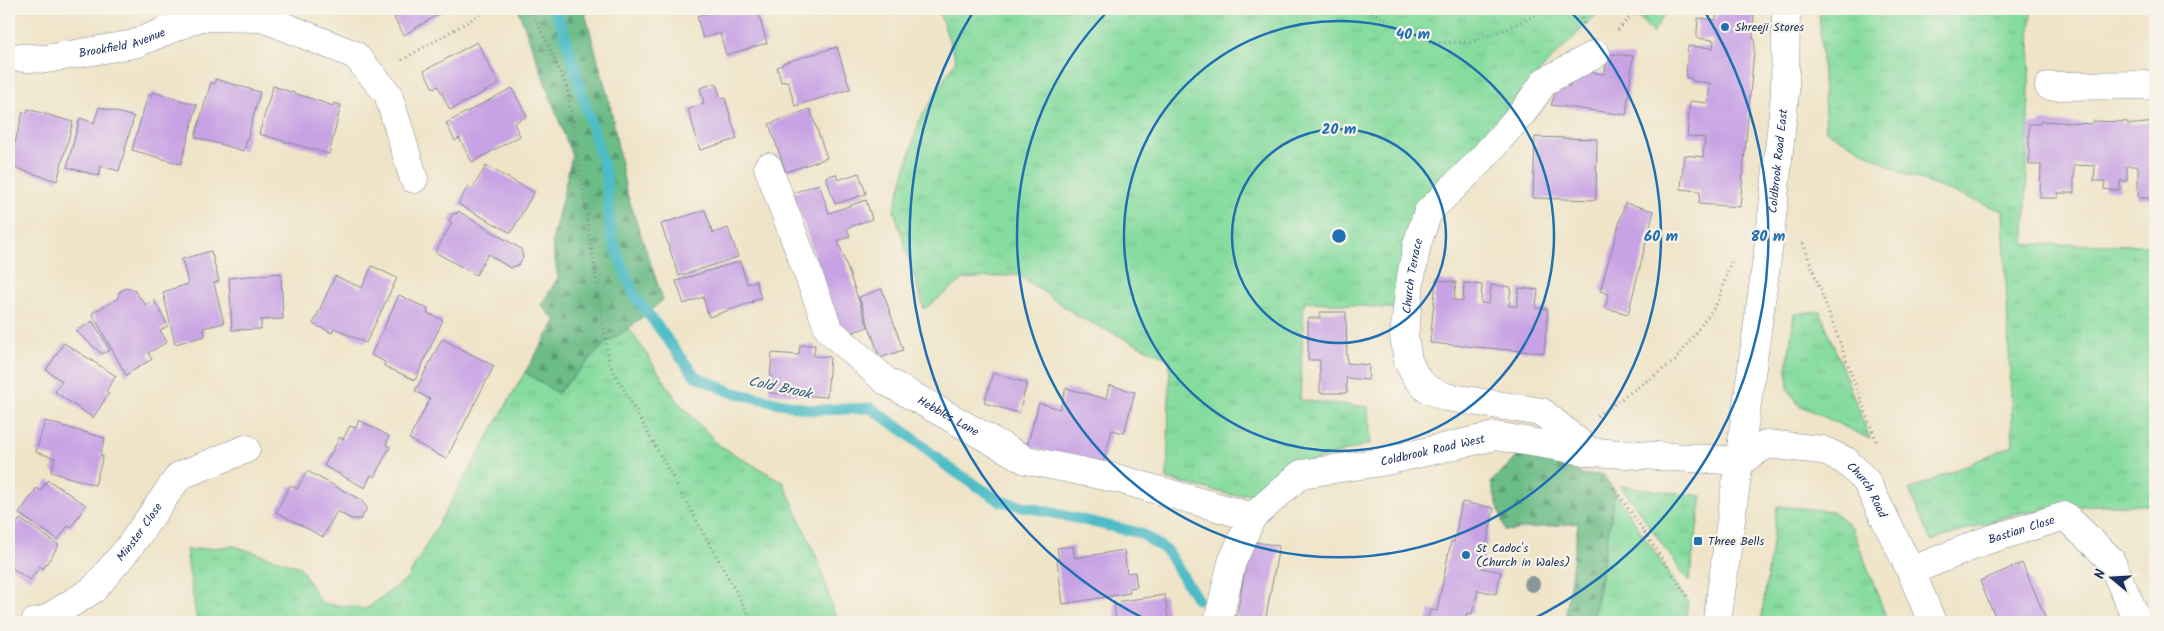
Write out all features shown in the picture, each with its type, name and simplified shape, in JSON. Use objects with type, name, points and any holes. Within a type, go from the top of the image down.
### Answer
[{"type":"street","name":"Coldbrook Road East","points":[[1717,622],[1770,236],[1785,92],[1786,9]]},
{"type":"street","name":"Brookfield Avenue","points":[[9,57],[46,59],[134,44],[200,17],[263,14],[355,55],[388,94],[414,179]]},
{"type":"street","name":"Church Terrace","points":[[1590,452],[1542,412],[1446,397],[1427,390],[1416,376],[1408,361],[1404,336],[1410,282],[1417,244],[1428,212],[1479,162],[1522,112],[1545,81],[1596,54]]},
{"type":"street","points":[[2050,86],[2155,85]]},
{"type":"street","name":"Hebbles Lane","points":[[768,167],[829,330],[886,381],[1026,460],[1119,479],[1252,517]]},
{"type":"street","name":"Coldbrook Road West","points":[[1218,622],[1232,562],[1252,517],[1301,474],[1381,462],[1494,436],[1590,452],[1740,461]]},
{"type":"street","name":"Church Road","points":[[1740,461],[1767,444],[1822,450],[1846,461],[1866,481],[1911,572],[1932,622]]},
{"type":"street","name":"Minster Close","points":[[35,622],[45,620],[94,589],[130,546],[179,476],[246,449]]},
{"type":"street","name":"Bastian Close","points":[[1911,572],[1985,541],[2065,516],[2110,559],[2138,622]]},
{"type":"path","points":[[373,76],[490,9]]},
{"type":"path","points":[[530,9],[567,87],[609,362],[753,622]]},
{"type":"path","points":[[1368,9],[1399,28],[1433,43],[1470,42],[1506,29],[1549,9]]},
{"type":"path","points":[[1802,239],[1878,448]]},
{"type":"green space","points":[[518,9],[584,9],[610,104],[626,191],[663,300],[629,328],[606,343],[557,393],[525,372],[556,321],[541,305],[558,278],[552,242],[572,156]]},
{"type":"green space","points":[[938,9],[1667,9],[1653,34],[1641,19],[1601,10],[1542,69],[1460,167],[1397,309],[1304,301],[1300,400],[1368,407],[1371,443],[1291,468],[1256,493],[1232,495],[1167,479],[1170,360],[1079,317],[1019,275],[964,279],[924,309],[894,210],[919,121],[956,60]]},
{"type":"green space","points":[[1819,9],[2031,9],[2025,244],[2155,245],[2155,505],[2094,505],[2018,513],[1931,541],[1909,490],[2013,445],[2003,211],[1904,174],[1826,131]]},
{"type":"green space","points":[[1820,311],[1870,439],[1799,405],[1788,389],[1787,368],[1794,314]]},
{"type":"green space","points":[[629,328],[679,403],[720,446],[783,482],[817,558],[837,622],[197,622],[186,550],[234,546],[300,567],[321,603],[366,609],[407,579],[525,372],[558,393],[606,343]]},
{"type":"green space","points":[[1523,451],[1585,475],[1603,474],[1615,493],[1593,622],[1565,622],[1578,523],[1505,531],[1491,482]]},
{"type":"green space","points":[[1621,486],[1702,496],[1689,582]]},
{"type":"green space","points":[[1615,493],[1688,602],[1685,622],[1593,622]]},
{"type":"green space","points":[[1777,506],[1832,511],[1852,527],[1888,622],[1761,622]]},
{"type":"building","points":[[393,9],[447,9],[404,35],[394,18],[398,15]]},
{"type":"building","points":[[712,9],[757,9],[767,43],[726,55],[720,33],[703,38],[697,16],[713,12]]},
{"type":"building","points":[[1717,9],[1754,9],[1753,39],[1755,39],[1740,207],[1699,204],[1700,191],[1681,189],[1684,155],[1703,157],[1705,138],[1687,136],[1690,101],[1708,103],[1710,83],[1692,81],[1692,78],[1686,78],[1688,46],[1713,48],[1714,40],[1697,38],[1698,18],[1716,20]]},
{"type":"building","points":[[477,42],[499,84],[450,110],[438,86],[433,88],[424,71]]},
{"type":"building","points":[[837,47],[850,89],[795,106],[788,81],[781,82],[777,67],[783,65],[783,63]]},
{"type":"building","points":[[1609,54],[1633,56],[1626,115],[1551,105],[1558,85],[1570,86],[1573,70],[1604,74]]},
{"type":"building","points":[[215,79],[260,92],[244,151],[195,137],[211,82],[215,84]]},
{"type":"building","points":[[716,83],[721,99],[725,98],[737,139],[700,150],[688,109],[704,104],[700,88]]},
{"type":"building","points":[[273,86],[333,106],[334,103],[341,105],[329,154],[259,134]]},
{"type":"building","points":[[512,88],[527,116],[514,123],[520,136],[472,162],[459,138],[455,141],[446,123]]},
{"type":"building","points":[[152,92],[197,105],[181,164],[132,150],[148,95],[151,96]]},
{"type":"building","points":[[99,107],[134,117],[119,171],[101,166],[99,176],[67,167],[80,118],[94,123]]},
{"type":"building","points":[[28,109],[73,122],[57,181],[9,166],[23,112],[27,113]]},
{"type":"building","points":[[810,109],[827,158],[786,172],[769,124]]},
{"type":"building","points":[[9,111],[16,116],[9,139]]},
{"type":"building","points":[[2041,121],[2092,124],[2093,121],[2128,122],[2128,124],[2155,122],[2155,198],[2138,198],[2138,166],[2127,166],[2127,181],[2120,181],[2120,190],[2110,190],[2104,189],[2105,181],[2094,181],[2095,166],[2074,165],[2074,193],[2058,193],[2058,198],[2040,198],[2041,165],[2029,165],[2029,124],[2040,124]]},
{"type":"building","points":[[1535,137],[1597,139],[1596,200],[1533,198]]},
{"type":"building","points":[[486,166],[534,192],[511,233],[458,204],[468,186],[472,189]]},
{"type":"building","points":[[859,173],[866,194],[835,204],[826,177],[836,174],[838,180]]},
{"type":"building","points":[[819,184],[829,213],[866,200],[872,219],[847,228],[850,236],[838,241],[868,327],[842,336],[793,193]]},
{"type":"building","points":[[1625,203],[1654,211],[1628,314],[1605,308],[1609,294],[1600,291]]},
{"type":"building","points":[[705,210],[713,233],[728,228],[738,257],[679,276],[661,224]]},
{"type":"building","points":[[458,211],[521,249],[523,258],[518,265],[510,268],[488,254],[476,275],[435,252],[452,223],[449,221],[453,213],[457,214]]},
{"type":"building","points":[[211,251],[219,281],[214,283],[224,323],[203,328],[205,336],[175,344],[163,292],[188,284],[182,259]]},
{"type":"building","points":[[740,261],[747,284],[756,281],[761,298],[709,317],[703,297],[684,304],[676,281]]},
{"type":"building","points":[[372,266],[397,278],[366,343],[334,328],[332,333],[313,324],[335,276],[362,288]]},
{"type":"building","points":[[281,273],[283,319],[261,320],[261,329],[232,330],[229,278]]},
{"type":"building","points":[[1436,280],[1456,282],[1454,300],[1463,301],[1464,283],[1482,285],[1481,303],[1489,304],[1491,285],[1511,287],[1509,306],[1517,306],[1519,288],[1538,290],[1536,308],[1548,309],[1544,353],[1430,343]]},
{"type":"building","points":[[126,288],[134,290],[146,305],[154,300],[168,326],[160,330],[167,342],[148,353],[152,359],[126,375],[92,313],[117,299],[119,292]]},
{"type":"building","points":[[882,289],[903,350],[880,358],[859,297]]},
{"type":"building","points":[[399,295],[428,309],[427,313],[443,320],[415,380],[384,366],[385,362],[371,355]]},
{"type":"building","points":[[1320,312],[1346,312],[1347,363],[1369,365],[1368,380],[1346,378],[1347,393],[1320,393],[1320,360],[1308,360],[1308,318],[1320,318]]},
{"type":"building","points":[[93,321],[110,350],[102,354],[76,331]]},
{"type":"building","points":[[442,339],[494,366],[446,459],[409,439],[430,399],[415,391]]},
{"type":"building","points":[[64,343],[116,376],[106,391],[109,393],[93,418],[55,392],[62,381],[46,370]]},
{"type":"building","points":[[800,345],[815,345],[814,356],[830,357],[827,397],[769,393],[772,353],[799,355]]},
{"type":"building","points":[[993,373],[1027,383],[1019,413],[984,403]]},
{"type":"building","points":[[1109,385],[1135,392],[1124,433],[1112,430],[1102,467],[1027,446],[1039,403],[1060,409],[1066,388],[1106,399]]},
{"type":"building","points":[[359,420],[389,436],[386,445],[390,447],[374,477],[371,475],[365,488],[324,466],[340,437],[343,439],[350,426],[356,428]]},
{"type":"building","points":[[45,421],[105,438],[100,455],[103,456],[95,485],[51,472],[55,458],[36,452]]},
{"type":"building","points":[[307,471],[361,500],[367,508],[361,519],[351,519],[337,511],[323,537],[276,512],[290,485],[297,489]]},
{"type":"building","points":[[48,480],[86,505],[71,528],[68,526],[58,540],[19,514],[37,488],[40,491]]},
{"type":"building","name":"St Cadoc's (Church in Wales)","points":[[1462,502],[1494,508],[1482,568],[1501,572],[1496,594],[1478,590],[1472,614],[1467,613],[1465,622],[1427,622],[1430,610],[1437,611],[1451,541],[1454,542]]},
{"type":"building","points":[[20,519],[59,545],[43,569],[40,566],[30,580],[9,566],[9,528],[13,530]]},
{"type":"building","points":[[1255,542],[1279,546],[1265,622],[1236,620],[1248,553]]},
{"type":"building","points":[[1073,546],[1075,558],[1124,550],[1127,573],[1135,572],[1137,587],[1129,588],[1130,593],[1063,604],[1057,548]]},
{"type":"building","points":[[2022,563],[2047,622],[1998,622],[1988,601],[1980,581]]},
{"type":"building","points":[[1165,595],[1168,619],[1116,622],[1114,602]]},
{"type":"waterway","name":"Cold Brook","points":[[553,9],[562,26],[606,174],[611,237],[634,295],[695,376],[731,392],[811,410],[871,408],[905,432],[948,467],[1000,501],[1140,533],[1166,550],[1197,599]]},
{"type":"place","name":"Shreeji Stores","points":[[1725,27]]},
{"type":"place","name":"Three Bells","points":[[1698,541]]},
{"type":"place","name":"St Cadoc's (Church in Wales)","points":[[1466,555]]}]
